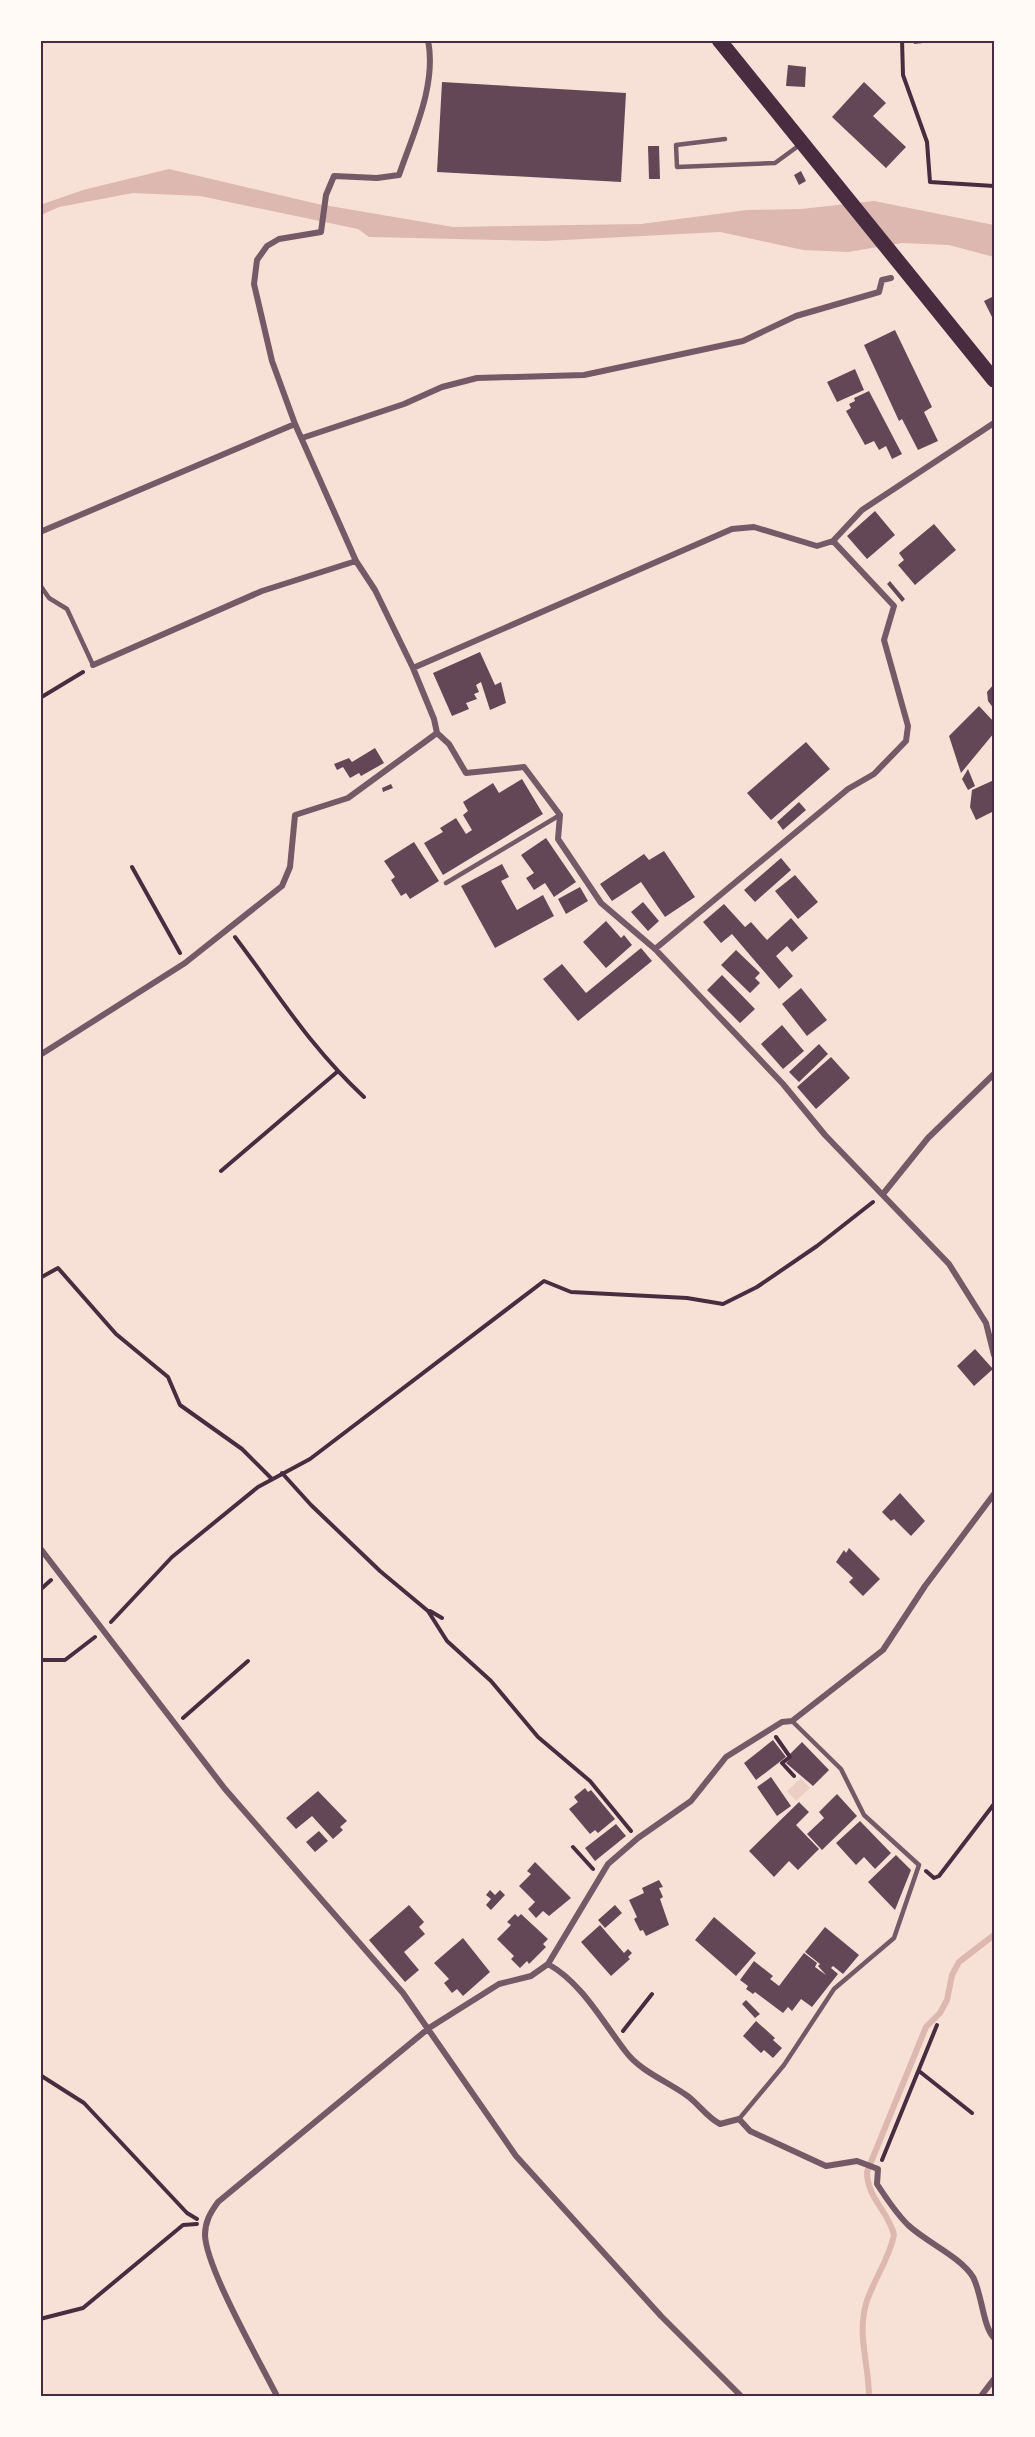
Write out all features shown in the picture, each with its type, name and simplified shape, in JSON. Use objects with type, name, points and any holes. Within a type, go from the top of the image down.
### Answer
[{"type":"highway","points":[[719,40],[994,380]]},
{"type":"street","points":[[428,40],[431,58],[421,111],[399,175],[377,178],[334,176],[327,195],[321,232],[279,239],[267,246],[257,260],[254,284],[272,361],[295,424],[356,561],[375,590],[413,668],[434,718],[437,733],[449,744],[466,773],[524,767],[560,815],[558,839],[601,903],[655,949],[783,1084],[825,1135],[949,1264],[986,1323],[994,1355]]},
{"type":"street","points":[[302,438],[404,404],[442,387],[477,378],[584,375],[743,341],[796,316],[879,292],[882,280],[891,278]]},
{"type":"street","points":[[413,668],[732,529],[754,527],[817,546],[833,541],[862,510],[994,423]]},
{"type":"street","points":[[40,532],[295,424]]},
{"type":"street","points":[[655,949],[848,789],[874,774],[906,741],[908,726],[884,640],[894,606],[833,541]]},
{"type":"street","points":[[93,665],[262,591],[356,561]]},
{"type":"street","points":[[40,1055],[185,963],[230,930],[282,886],[290,867],[295,815],[348,798],[437,733]]},
{"type":"street","points":[[883,1194],[928,1138],[994,1074]]},
{"type":"street","points":[[277,2397],[214,2267],[205,2238],[210,2213],[226,2193],[429,2028],[499,1984],[531,1976],[548,1964],[608,1864],[638,1838],[691,1801],[726,1756],[782,1722],[792,1721],[883,1650],[925,1586],[994,1494]]},
{"type":"street","points":[[40,1548],[105,1629],[225,1789],[403,1994],[429,2028],[516,2156],[661,2316],[741,2397]]},
{"type":"street","points":[[548,1964],[567,1975],[627,2054],[687,2096],[711,2119],[720,2124],[739,2119],[750,2131],[826,2166],[857,2161],[872,2167],[877,2184],[909,2225],[967,2269],[974,2280],[986,2313],[987,2327],[994,2337]]},
{"type":"street","points":[[981,2397],[994,2379]]},
{"type":"lane","points":[[725,139],[676,145],[677,166],[775,163],[803,143]]},
{"type":"lane","points":[[40,585],[49,598],[67,609],[93,665]]},
{"type":"lane","points":[[446,884],[560,815]]},
{"type":"lane","points":[[739,2119],[784,2064],[834,1989],[894,1938],[919,1865],[864,1815],[841,1769],[792,1721]]},
{"type":"path","points":[[902,40],[903,75],[927,142],[930,182],[994,186]]},
{"type":"path","points":[[40,698],[93,665]]},
{"type":"path","points":[[132,867],[185,963]]},
{"type":"path","points":[[230,930],[282,1005],[337,1072],[364,1097]]},
{"type":"path","points":[[221,1171],[337,1072]]},
{"type":"path","points":[[40,1660],[65,1660],[105,1629],[172,1557],[258,1487],[310,1459],[544,1281],[571,1292],[687,1298],[723,1304],[757,1287],[818,1246],[883,1194]]},
{"type":"path","points":[[40,1278],[58,1268],[77,1293],[116,1334],[168,1377],[180,1405],[242,1449],[271,1479]]},
{"type":"path","points":[[282,1473],[311,1505],[380,1571],[428,1611],[442,1618]]},
{"type":"path","points":[[428,1611],[447,1641],[491,1681],[538,1737],[590,1781],[638,1838]]},
{"type":"path","points":[[177,1723],[248,1662]]},
{"type":"path","points":[[770,1729],[790,1757],[782,1763],[794,1776]]},
{"type":"path","points":[[919,1865],[934,1878],[939,1876],[994,1804]]},
{"type":"path","points":[[573,1847],[600,1876]]},
{"type":"path","points":[[617,2038],[652,1994]]},
{"type":"path","points":[[872,2167],[919,2071],[938,2025]]},
{"type":"path","points":[[919,2071],[972,2113]]},
{"type":"path","points":[[40,2075],[84,2103],[187,2213],[206,2224]]},
{"type":"path","points":[[40,2319],[48,2315],[83,2308],[183,2225],[206,2224]]},
{"type":"shaded area","points":[[169,169],[318,204],[453,227],[641,224],[747,210],[801,209],[874,201],[994,225],[994,257],[949,245],[902,243],[848,252],[803,250],[720,232],[545,241],[369,237],[358,229],[200,196],[133,193],[59,207],[41,215],[40,205],[83,190]]},
{"type":"shaded area","points":[[801,1778],[810,1788],[796,1801],[787,1791]]},
{"type":"building","points":[[913,40],[932,40],[932,42],[914,44]]},
{"type":"building","points":[[788,65],[806,67],[805,87],[786,86]]},
{"type":"building","points":[[442,82],[626,93],[621,182],[437,172]]},
{"type":"building","points":[[864,82],[886,103],[873,116],[906,147],[886,168],[832,117]]},
{"type":"building","points":[[648,146],[659,146],[660,179],[649,179]]},
{"type":"building","points":[[801,171],[806,181],[799,185],[794,175]]},
{"type":"building","points":[[994,296],[994,321],[984,301]]},
{"type":"building","points":[[895,330],[932,407],[924,412],[938,441],[918,450],[902,419],[899,421],[864,345]]},
{"type":"building","points":[[855,369],[864,390],[837,402],[827,382]]},
{"type":"building","points":[[869,391],[902,454],[892,459],[886,446],[879,450],[874,441],[865,445],[846,411],[851,408],[849,404],[855,401],[854,398]]},
{"type":"building","points":[[875,511],[895,535],[867,559],[847,536]]},
{"type":"building","points":[[934,524],[956,550],[915,585],[898,565],[904,560],[899,553]]},
{"type":"building","points":[[890,581],[905,599],[902,602],[887,584]]},
{"type":"building","points":[[480,652],[495,685],[501,682],[506,703],[490,710],[481,682],[476,685],[479,692],[474,694],[477,699],[466,703],[469,709],[452,716],[433,673]]},
{"type":"building","points":[[994,684],[994,709],[988,701],[987,692]]},
{"type":"building","points":[[979,706],[994,722],[994,733],[961,773],[949,736]]},
{"type":"building","points":[[806,742],[830,769],[771,820],[747,793]]},
{"type":"building","points":[[375,748],[384,763],[361,776],[359,773],[350,778],[343,767],[337,770],[334,764],[349,758],[352,762]]},
{"type":"building","points":[[968,769],[975,786],[968,790],[962,779]]},
{"type":"building","points":[[522,779],[543,814],[443,875],[424,843],[443,832],[440,828],[456,818],[466,834],[472,830],[463,815],[468,811],[463,802],[493,783],[499,793]]},
{"type":"building","points":[[994,780],[994,811],[976,820],[970,807],[972,790]]},
{"type":"building","points":[[391,784],[393,788],[383,792],[382,788]]},
{"type":"building","points":[[799,802],[806,810],[783,830],[777,822]]},
{"type":"building","points":[[546,838],[576,882],[554,897],[545,883],[534,890],[526,878],[534,873],[521,855]]},
{"type":"building","points":[[414,842],[439,881],[410,899],[406,893],[401,896],[391,880],[395,877],[384,861]]},
{"type":"building","points":[[664,851],[695,897],[665,917],[641,882],[612,901],[600,884],[644,854],[649,860]]},
{"type":"building","points":[[781,858],[791,870],[755,902],[744,890]]},
{"type":"building","points":[[502,864],[509,877],[501,881],[517,910],[543,895],[554,916],[495,948],[461,886]]},
{"type":"building","points":[[795,875],[818,902],[798,919],[775,891]]},
{"type":"building","points":[[580,887],[588,901],[566,914],[558,899]]},
{"type":"building","points":[[643,902],[659,921],[648,931],[631,912]]},
{"type":"building","points":[[724,904],[745,927],[751,922],[767,940],[791,918],[808,938],[792,952],[787,946],[776,956],[793,976],[779,989],[732,934],[721,943],[703,922]]},
{"type":"building","points":[[606,921],[621,938],[624,935],[632,945],[606,968],[583,942]]},
{"type":"building","points":[[641,948],[652,961],[578,1021],[543,979],[562,964],[586,993]]},
{"type":"building","points":[[736,950],[760,973],[755,978],[760,983],[750,993],[721,965]]},
{"type":"building","points":[[722,975],[755,1009],[740,1023],[707,990]]},
{"type":"building","points":[[801,988],[827,1020],[807,1036],[782,1004]]},
{"type":"building","points":[[782,1025],[804,1051],[783,1069],[761,1044]]},
{"type":"building","points":[[819,1044],[828,1054],[799,1082],[789,1072]]},
{"type":"building","points":[[831,1057],[850,1078],[816,1109],[797,1087]]},
{"type":"building","points":[[975,1349],[993,1369],[974,1386],[957,1366]]},
{"type":"building","points":[[900,1493],[925,1521],[911,1536],[894,1519],[891,1521],[882,1512]]},
{"type":"building","points":[[849,1548],[880,1579],[863,1596],[849,1582],[853,1578],[836,1562],[844,1550],[846,1553]]},
{"type":"building","points":[[773,1740],[786,1757],[756,1780],[744,1763]]},
{"type":"building","points":[[802,1742],[829,1770],[813,1786],[786,1763],[792,1757],[790,1754]]},
{"type":"building","points":[[771,1777],[791,1806],[777,1816],[757,1787]]},
{"type":"building","points":[[585,1788],[588,1792],[591,1790],[615,1819],[598,1833],[595,1830],[590,1834],[569,1809],[578,1802],[574,1797]]},
{"type":"building","points":[[318,1791],[347,1821],[340,1827],[343,1830],[333,1839],[312,1816],[296,1829],[286,1818]]},
{"type":"building","points":[[837,1794],[857,1816],[822,1850],[807,1834],[824,1818],[819,1812]]},
{"type":"building","points":[[799,1802],[809,1812],[796,1825],[819,1849],[798,1870],[789,1861],[774,1877],[749,1851]]},
{"type":"building","points":[[860,1821],[891,1853],[875,1869],[864,1857],[856,1865],[836,1843]]},
{"type":"building","points":[[616,1824],[626,1836],[595,1861],[585,1848]]},
{"type":"building","points":[[319,1831],[328,1841],[315,1852],[306,1842]]},
{"type":"building","points":[[896,1855],[911,1870],[895,1910],[868,1882]]},
{"type":"building","points":[[535,1862],[571,1898],[549,1916],[543,1911],[536,1918],[528,1909],[535,1902],[519,1886],[531,1874],[527,1871]]},
{"type":"building","points":[[659,1880],[663,1887],[659,1888],[663,1897],[660,1899],[669,1925],[646,1936],[643,1930],[640,1931],[634,1919],[637,1917],[629,1900],[644,1893],[642,1888]]},
{"type":"building","points":[[490,1890],[495,1895],[500,1890],[505,1895],[491,1910],[486,1905],[491,1899],[486,1895]]},
{"type":"building","points":[[409,1905],[424,1922],[419,1927],[425,1934],[404,1952],[419,1970],[405,1982],[369,1940]]},
{"type":"building","points":[[615,1905],[622,1913],[605,1928],[598,1920]]},
{"type":"building","points":[[515,1914],[518,1917],[521,1914],[548,1939],[543,1944],[546,1947],[529,1964],[527,1961],[520,1968],[511,1959],[514,1956],[497,1939],[511,1925],[507,1922]]},
{"type":"building","points":[[714,1917],[756,1953],[736,1976],[695,1940]]},
{"type":"building","points":[[600,1925],[624,1953],[628,1949],[632,1953],[628,1957],[630,1959],[611,1976],[581,1942]]},
{"type":"building","points":[[825,1927],[859,1955],[843,1974],[833,1966],[831,1968],[838,1974],[812,2007],[801,1999],[792,2011],[788,2007],[783,2013],[755,1992],[753,1994],[746,1989],[748,1986],[740,1980],[754,1961],[773,1976],[770,1979],[779,1986],[804,1953],[817,1963],[815,1967],[826,1975],[818,1966],[820,1964],[805,1952]]},
{"type":"building","points":[[463,1938],[490,1972],[463,1996],[457,1989],[452,1993],[444,1983],[449,1979],[434,1963]]},
{"type":"building","points":[[746,2000],[760,2014],[755,2018],[742,2004]]},
{"type":"building","points":[[756,2021],[775,2038],[773,2040],[782,2048],[773,2058],[764,2050],[761,2053],[743,2036]]},
{"type":"waterway","points":[[869,2396],[863,2339],[864,2316],[869,2295],[894,2235],[888,2219],[874,2197],[867,2172],[926,2027],[940,2013],[947,2000],[952,1975],[959,1962],[994,1935]]}]
